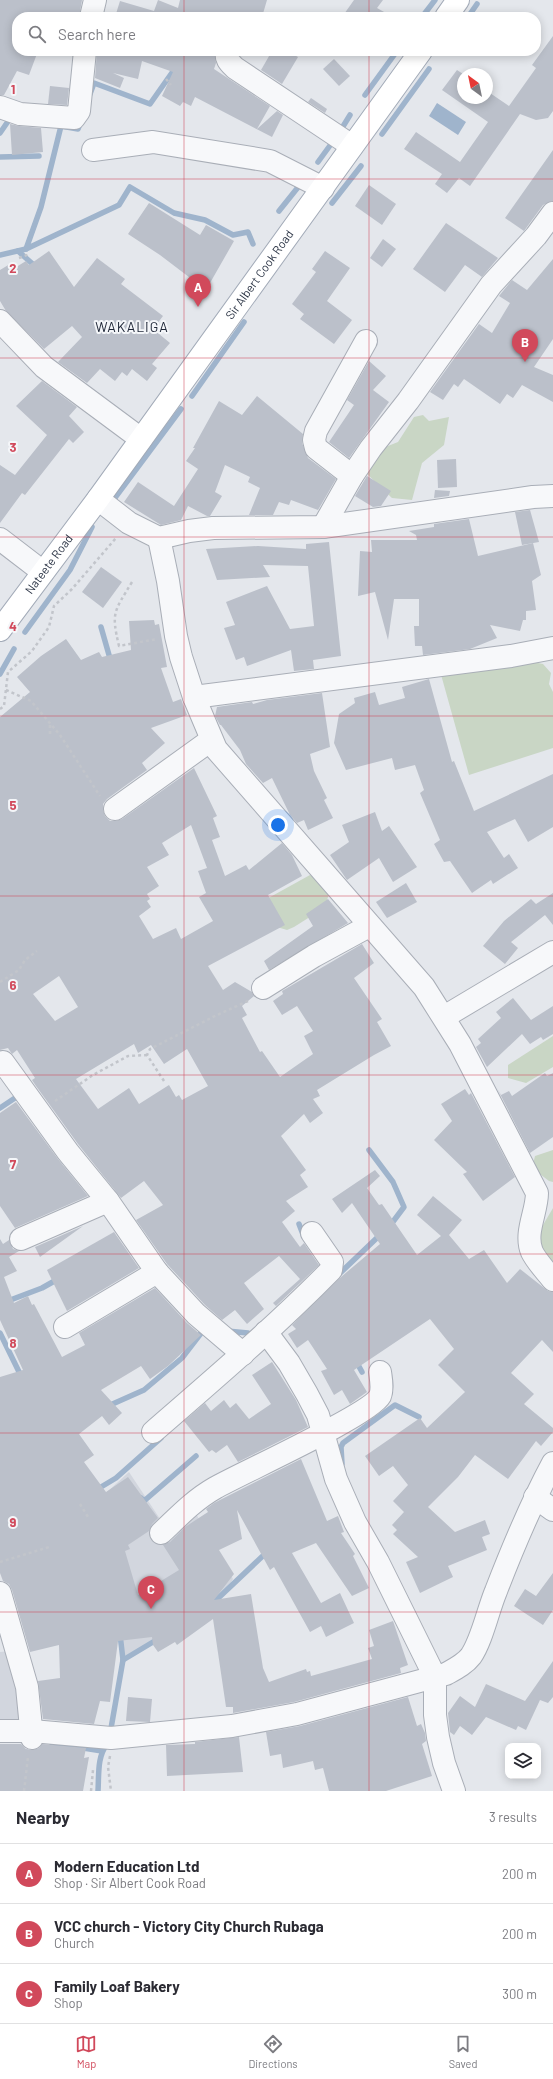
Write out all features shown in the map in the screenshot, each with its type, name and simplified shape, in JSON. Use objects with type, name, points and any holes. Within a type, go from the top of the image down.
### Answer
[{"type":"main road","points":[[450,12],[458,0]]},
{"type":"main road","name":"Sir Albert Cook Road","points":[[98,499],[417,56]]},
{"type":"main road","name":"Nateete Road","points":[[0,630],[98,499]]},
{"type":"street","points":[[92,12],[95,0]]},
{"type":"street","points":[[0,107],[20,114],[74,118],[80,111],[85,56]]},
{"type":"street","points":[[226,56],[229,62],[236,68],[352,146]]},
{"type":"street","points":[[93,150],[153,142],[270,162],[323,188]]},
{"type":"street","points":[[323,527],[352,476],[491,285],[536,236],[553,213]]},
{"type":"street","points":[[0,321],[44,367],[141,439]]},
{"type":"street","points":[[352,476],[316,448],[314,440],[316,431],[366,341]]},
{"type":"street","points":[[98,499],[129,523],[159,538],[189,531],[214,528],[323,527],[470,505],[553,496]]},
{"type":"street","points":[[159,538],[168,581],[176,636],[194,697],[211,740],[223,759],[424,987],[444,1017],[537,1193],[537,1205],[530,1230],[530,1242],[535,1258],[553,1280]]},
{"type":"street","points":[[4,545],[43,572]]},
{"type":"street","points":[[194,697],[511,656],[553,648]]},
{"type":"street","points":[[116,809],[211,740]]},
{"type":"street","points":[[257,994],[314,956],[369,926]]},
{"type":"street","points":[[444,1017],[553,952]]},
{"type":"street","points":[[3,1062],[81,1176],[108,1202],[157,1272],[196,1314],[243,1354]]},
{"type":"street","points":[[21,1239],[108,1202]]},
{"type":"street","points":[[153,1432],[243,1354],[331,1270],[332,1262],[312,1233]]},
{"type":"street","points":[[65,1327],[157,1272]]},
{"type":"street","points":[[266,1332],[307,1394],[318,1415],[336,1479],[355,1522],[378,1562],[435,1677],[435,1715],[438,1737],[444,1763],[454,1791]]},
{"type":"street","points":[[161,1533],[202,1496],[322,1433],[373,1404],[379,1396],[382,1387],[380,1372]]},
{"type":"street","points":[[0,1731],[32,1735],[108,1738],[252,1724],[297,1714],[435,1677],[459,1667],[470,1658],[477,1646],[511,1552],[535,1497],[553,1463]]},
{"type":"street","points":[[535,1497],[553,1510]]},
{"type":"street","points":[[0,1593],[27,1687],[32,1735]]},
{"type":"path","points":[[166,79],[172,85]]},
{"type":"path","points":[[19,258],[30,254]]},
{"type":"path","points":[[0,709],[4,706],[8,672],[32,651],[49,627],[54,606],[72,589],[129,523]]},
{"type":"path","points":[[132,582],[116,609],[113,622],[119,646],[176,636]]},
{"type":"path","points":[[6,690],[31,701],[60,736],[82,772],[105,803],[116,809]]},
{"type":"path","points":[[50,724],[50,734]]},
{"type":"path","points":[[0,982],[19,970],[25,960],[36,951]]},
{"type":"path","points":[[146,1055],[150,1049],[257,994]]},
{"type":"path","points":[[146,1055],[164,1082]]},
{"type":"path","points":[[38,1112],[93,1075],[128,1056],[146,1055]]},
{"type":"path","points":[[80,1504],[88,1517]]},
{"type":"path","points":[[0,1562],[49,1547]]},
{"type":"path","points":[[108,1738],[108,1767],[111,1791]]},
{"type":"path","points":[[91,1791],[93,1770]]},
{"type":"shaded area","points":[[129,1472],[164,1525],[195,1512],[233,1579],[225,1592],[208,1606],[147,1644],[121,1658],[112,1600],[83,1514]]},
{"type":"shaded area","points":[[11,1651],[22,1734],[0,1735],[0,1652]]},
{"type":"green space","points":[[423,415],[429,421],[449,417],[444,445],[422,463],[412,500],[392,498],[364,471],[373,452],[398,442],[414,417]]},
{"type":"green space","points":[[533,662],[543,664],[551,673],[549,684],[553,692],[553,748],[469,775],[440,671]]},
{"type":"green space","points":[[310,875],[331,889],[324,908],[287,930],[277,927],[263,901]]},
{"type":"green space","points":[[553,1036],[553,1067],[526,1083],[508,1078],[508,1065]]},
{"type":"green space","points":[[553,1150],[553,1182],[549,1181],[532,1168],[535,1156]]},
{"type":"green space","points":[[553,1208],[553,1270],[539,1254],[540,1230]]},
{"type":"water","points":[[437,103],[466,122],[458,135],[429,116]]},
{"type":"building","points":[[0,0],[82,0],[80,12],[12,12],[12,56],[36,56],[29,75],[17,71],[4,95],[0,95]]},
{"type":"building","points":[[158,0],[178,8],[180,0],[267,0],[263,12],[117,12],[120,1],[154,11]]},
{"type":"building","points":[[354,0],[383,0],[377,8],[384,12],[346,12]]},
{"type":"building","points":[[553,36],[553,111],[548,118],[536,120],[520,114],[470,186],[459,178],[447,193],[435,184],[442,174],[404,149],[416,132],[460,162],[488,122],[462,104],[493,104],[493,95],[509,106],[536,68],[532,65],[539,56],[541,56],[541,53]]},
{"type":"building","points":[[97,56],[215,56],[216,63],[214,69],[270,106],[257,129],[277,111],[283,115],[272,137],[195,97],[191,106],[183,102],[180,106],[162,96],[173,72],[142,61],[138,79],[113,73],[124,78],[120,88],[95,78]]},
{"type":"building","points":[[269,56],[298,57],[282,84],[261,70]]},
{"type":"building","points":[[334,59],[350,76],[339,86],[323,69]]},
{"type":"building","points":[[457,70],[457,100],[442,90]]},
{"type":"building","points":[[50,86],[69,88],[67,105],[48,104]]},
{"type":"building","points":[[311,98],[327,109],[325,113],[308,102]]},
{"type":"building","points":[[10,124],[41,128],[43,152],[12,155]]},
{"type":"building","points":[[553,150],[553,201],[543,205],[524,231],[505,218]]},
{"type":"building","points":[[369,185],[396,204],[382,225],[355,206]]},
{"type":"building","points":[[149,203],[200,235],[206,225],[234,241],[206,290],[160,255],[128,234]]},
{"type":"building","points":[[446,223],[498,258],[482,277],[465,265],[445,292],[413,269]]},
{"type":"building","points":[[383,239],[396,249],[382,267],[370,258]]},
{"type":"building","points":[[49,251],[74,287],[97,258],[125,279],[121,284],[163,316],[153,329],[170,343],[152,364],[157,368],[147,381],[132,369],[127,376],[122,372],[115,381],[100,369],[87,383],[58,362],[82,337],[72,326],[44,349],[6,311],[0,301],[0,270],[10,264],[13,269],[26,261],[29,265]]},
{"type":"building","points":[[325,251],[350,268],[327,301],[352,320],[334,344],[300,319],[304,314],[292,304],[316,272],[312,269]]},
{"type":"building","points":[[553,259],[553,339],[534,367],[553,375],[553,402],[522,385],[513,398],[507,394],[500,404],[464,379],[458,387],[454,384],[443,400],[430,392],[479,324],[492,333],[510,303],[499,296],[512,280],[527,290]]},
{"type":"building","points":[[369,361],[386,376],[373,390],[389,402],[349,458],[329,442],[354,405],[347,400]]},
{"type":"building","points":[[42,381],[77,407],[69,416],[84,432],[73,443],[69,439],[25,495],[22,493],[0,523],[0,465],[15,475],[47,435],[16,406]]},
{"type":"building","points":[[257,396],[303,434],[302,443],[308,458],[336,479],[318,510],[291,500],[289,505],[279,502],[273,515],[249,515],[260,488],[248,482],[250,477],[225,465],[215,492],[222,496],[210,516],[207,516],[188,506],[181,520],[161,525],[124,502],[138,482],[174,506],[198,469],[186,461],[195,448],[193,448],[219,401],[242,415]]},
{"type":"building","points":[[456,459],[457,487],[438,488],[437,460]]},
{"type":"building","points":[[367,476],[391,491],[381,506],[373,507],[355,496]]},
{"type":"building","points":[[435,490],[450,491],[449,496],[434,498]]},
{"type":"building","points":[[530,510],[539,542],[522,545],[515,512]]},
{"type":"building","points":[[469,519],[478,556],[533,543],[541,575],[532,581],[536,610],[526,611],[526,620],[523,620],[520,631],[490,625],[497,638],[470,649],[423,655],[422,646],[415,646],[414,626],[419,626],[419,599],[394,599],[388,640],[375,592],[358,596],[360,551],[372,552],[371,540],[417,540],[416,535],[409,531],[434,527],[434,524]]},
{"type":"building","points":[[329,542],[341,656],[313,660],[314,669],[294,671],[291,650],[247,666],[244,657],[236,660],[224,628],[235,625],[226,602],[267,586],[290,629],[314,626],[308,566],[263,565],[270,577],[217,580],[206,549],[258,546],[306,549],[306,544]]},
{"type":"building","points":[[101,567],[122,582],[103,608],[82,592]]},
{"type":"building","points":[[154,620],[155,625],[159,624],[167,667],[161,668],[173,702],[181,699],[187,715],[151,728],[165,743],[142,763],[147,770],[107,799],[103,804],[105,816],[110,821],[122,819],[194,768],[217,816],[213,818],[220,837],[212,840],[225,876],[246,865],[249,870],[282,843],[292,855],[302,876],[268,895],[285,925],[208,966],[223,990],[235,982],[252,992],[254,996],[242,1006],[247,1015],[242,1018],[260,1052],[262,1051],[280,1077],[313,1054],[304,1036],[313,1031],[297,1006],[282,1015],[273,1001],[283,994],[282,991],[362,944],[374,963],[354,978],[382,1019],[377,1022],[391,1046],[317,1090],[320,1096],[313,1099],[323,1113],[310,1123],[304,1114],[281,1136],[306,1170],[300,1175],[308,1187],[286,1201],[295,1211],[282,1222],[300,1247],[304,1243],[319,1265],[276,1306],[273,1303],[300,1279],[279,1256],[244,1283],[264,1309],[247,1324],[235,1310],[222,1320],[205,1305],[167,1264],[136,1220],[163,1205],[144,1181],[121,1198],[78,1144],[36,1086],[32,1080],[35,1078],[17,1050],[12,1054],[8,1048],[0,1050],[0,717],[30,692],[17,677],[41,656],[66,639],[81,660],[99,652],[102,657],[131,650],[129,621]],"holes":[[[191,825],[207,868],[198,871],[206,893],[199,897],[213,921],[181,939],[176,928],[153,939],[139,916],[151,907],[147,901],[150,899],[147,894],[159,886],[147,867],[169,855],[162,843]],[[59,976],[78,1007],[55,1021],[33,994]],[[134,1044],[138,1053],[151,1045],[164,1064],[187,1049],[208,1086],[182,1100],[179,1095],[176,1097],[169,1085],[139,1104],[129,1088],[98,1109],[76,1079]]]},
{"type":"building","points":[[429,679],[452,762],[454,761],[474,811],[553,774],[553,827],[528,842],[515,819],[487,832],[504,858],[509,854],[518,868],[493,884],[491,880],[472,893],[450,861],[444,862],[434,844],[440,840],[420,793],[424,790],[415,765],[395,770],[392,758],[346,770],[334,743],[339,714],[355,703],[354,698],[375,692],[379,705],[405,698],[402,687]]},
{"type":"building","points":[[322,693],[330,747],[310,754],[314,771],[327,798],[324,800],[333,818],[308,830],[304,820],[297,823],[290,815],[272,778],[263,783],[246,764],[240,750],[220,725],[215,716],[217,707],[252,702],[253,704],[267,700]]},
{"type":"building","points":[[375,812],[382,831],[389,826],[417,867],[393,882],[379,858],[347,880],[330,855],[349,842],[342,825]]},
{"type":"building","points":[[406,883],[417,902],[387,918],[376,902]]},
{"type":"building","points":[[553,893],[553,925],[545,915],[511,942],[518,948],[505,964],[483,946],[504,921],[531,899],[536,904]]},
{"type":"building","points":[[328,899],[348,923],[269,970],[264,961],[313,926],[306,914]]},
{"type":"building","points":[[513,998],[531,1020],[553,1006],[553,1034],[543,1040],[541,1037],[530,1044],[522,1034],[487,1067],[476,1047],[481,1043],[478,1039],[501,1018],[496,1012]]},
{"type":"building","points":[[545,1073],[547,1076],[553,1073],[553,1137],[530,1153],[497,1088],[501,1095],[509,1091],[512,1096]]},
{"type":"building","points":[[465,1089],[469,1095],[471,1093],[515,1177],[483,1201],[463,1174],[467,1172],[434,1140],[452,1121],[441,1104]]},
{"type":"building","points":[[16,1102],[58,1159],[88,1196],[15,1228],[0,1206],[0,1113]]},
{"type":"building","points":[[375,1170],[380,1176],[367,1188],[379,1205],[382,1204],[417,1255],[441,1236],[417,1215],[433,1196],[462,1220],[449,1235],[469,1259],[484,1250],[507,1283],[520,1269],[548,1291],[553,1292],[553,1352],[542,1340],[511,1373],[534,1394],[524,1404],[553,1428],[553,1432],[541,1446],[536,1441],[508,1479],[475,1455],[458,1477],[428,1507],[455,1532],[485,1520],[490,1534],[482,1537],[487,1550],[448,1566],[453,1577],[420,1593],[406,1562],[418,1557],[393,1534],[397,1530],[392,1525],[404,1512],[393,1501],[408,1485],[393,1466],[379,1476],[365,1456],[420,1418],[427,1428],[465,1392],[438,1365],[454,1349],[430,1319],[354,1370],[367,1392],[350,1404],[342,1390],[334,1395],[321,1371],[327,1369],[308,1340],[297,1348],[288,1334],[296,1329],[292,1325],[341,1277],[380,1244],[352,1203],[342,1213],[332,1199]]},
{"type":"building","points":[[83,1226],[40,1257],[35,1247]]},
{"type":"building","points":[[114,1232],[139,1268],[67,1311],[47,1270]]},
{"type":"building","points":[[0,1239],[3,1244],[9,1240],[13,1249],[19,1251],[9,1257],[17,1271],[4,1277],[14,1303],[28,1296],[32,1305],[34,1304],[62,1357],[85,1345],[79,1333],[155,1288],[187,1323],[201,1335],[168,1366],[150,1379],[141,1366],[101,1390],[122,1413],[109,1425],[102,1416],[79,1434],[94,1455],[84,1462],[106,1492],[128,1477],[158,1518],[152,1524],[149,1531],[128,1545],[130,1549],[125,1551],[138,1595],[179,1570],[163,1545],[170,1542],[185,1527],[208,1512],[206,1509],[214,1503],[301,1459],[327,1521],[338,1516],[344,1532],[341,1533],[355,1554],[353,1556],[369,1588],[352,1596],[316,1543],[292,1553],[321,1603],[340,1593],[354,1623],[326,1637],[321,1626],[310,1632],[274,1567],[270,1570],[237,1510],[242,1539],[219,1550],[234,1574],[214,1600],[251,1594],[263,1668],[269,1682],[306,1669],[307,1672],[310,1671],[311,1676],[372,1659],[368,1648],[374,1646],[369,1630],[393,1621],[408,1665],[400,1668],[401,1673],[294,1702],[233,1713],[233,1707],[226,1707],[213,1619],[177,1645],[175,1642],[158,1652],[153,1645],[152,1637],[118,1641],[110,1702],[100,1701],[94,1724],[43,1719],[38,1681],[60,1678],[59,1645],[30,1652],[12,1590],[9,1584],[3,1581],[0,1573],[0,1377],[23,1370],[0,1320]]},
{"type":"building","points":[[272,1362],[296,1400],[308,1427],[238,1462],[227,1445],[216,1453],[212,1450],[209,1452],[184,1421],[205,1403],[211,1411],[224,1400],[230,1408],[236,1403],[249,1419],[271,1404],[252,1375]]},
{"type":"building","points":[[553,1573],[553,1610],[543,1625],[514,1606],[525,1589],[536,1596]]},
{"type":"building","points":[[553,1661],[553,1697],[548,1703],[540,1700],[526,1730],[518,1726],[516,1730],[486,1717],[472,1735],[460,1726],[454,1735],[450,1732],[448,1713],[460,1696],[475,1707],[486,1684],[525,1701]]},
{"type":"building","points":[[128,1697],[152,1699],[150,1722],[126,1721]]},
{"type":"building","points":[[408,1697],[417,1726],[421,1724],[425,1733],[426,1741],[422,1744],[432,1776],[386,1791],[329,1791],[323,1768],[315,1770],[313,1761],[283,1768],[281,1754],[270,1756],[266,1732],[300,1726]]},
{"type":"building","points":[[239,1737],[243,1772],[167,1776],[166,1745],[195,1744],[195,1742]]},
{"type":"building","points":[[0,1744],[21,1744],[26,1749],[33,1750],[39,1748],[42,1744],[86,1748],[84,1758],[89,1757],[83,1791],[0,1791]]},
{"type":"waterway","points":[[426,12],[435,0]]},
{"type":"waterway","points":[[471,12],[477,4]]},
{"type":"waterway","points":[[365,95],[393,56]]},
{"type":"waterway","points":[[90,94],[94,83],[150,104],[176,67]]},
{"type":"waterway","points":[[382,134],[429,69]]},
{"type":"waterway","points":[[339,133],[350,115]]},
{"type":"waterway","points":[[0,133],[11,117]]},
{"type":"waterway","points":[[26,249],[41,207],[61,126],[78,129],[81,121]]},
{"type":"waterway","points":[[318,162],[334,140]]},
{"type":"waterway","points":[[0,157],[39,156]]},
{"type":"waterway","points":[[332,203],[361,166]]},
{"type":"waterway","points":[[279,211],[299,186]]},
{"type":"waterway","points":[[0,255],[26,249],[119,205],[130,187],[174,213],[205,220],[233,235],[248,232],[253,244]]},
{"type":"waterway","points":[[18,251],[36,267]]},
{"type":"waterway","points":[[192,396],[244,322]]},
{"type":"waterway","points":[[114,499],[181,409]]},
{"type":"waterway","points":[[25,632],[70,570],[92,527]]},
{"type":"waterway","points":[[101,627],[111,662]]},
{"type":"waterway","points":[[0,674],[14,649]]},
{"type":"waterway","points":[[0,1108],[21,1094]]},
{"type":"waterway","points":[[369,1150],[393,1182],[404,1207],[389,1227]]},
{"type":"waterway","points":[[299,1224],[304,1237]]},
{"type":"waterway","points":[[337,1276],[381,1234]]},
{"type":"waterway","points":[[0,1304],[42,1288],[58,1279]]},
{"type":"waterway","points":[[108,1406],[144,1390],[182,1358],[205,1328]]},
{"type":"waterway","points":[[227,1331],[248,1333],[254,1339]]},
{"type":"waterway","points":[[0,1333],[22,1378]]},
{"type":"waterway","points":[[356,1361],[362,1372]]},
{"type":"waterway","points":[[342,1464],[341,1447],[343,1443],[395,1405],[419,1417]]},
{"type":"waterway","points":[[96,1490],[116,1478],[161,1438]]},
{"type":"waterway","points":[[141,1498],[144,1501],[196,1456]]},
{"type":"waterway","points":[[212,1604],[268,1551]]},
{"type":"waterway","points":[[110,1734],[123,1660],[120,1634]]},
{"type":"waterway","points":[[123,1660],[158,1639]]},
{"type":"waterway","points":[[52,1743],[102,1751]]},
{"type":"waterway","points":[[98,1791],[100,1760],[107,1744]]},
{"type":"place","name":"Modern Education Ltd","points":[[198,307]]},
{"type":"place","name":"VCC church - Victory City Church Rubaga","points":[[525,362]]},
{"type":"place","name":"Family Loaf Bakery","points":[[151,1609]]},
{"type":"district","name":"WAKALIGA","points":[[132,327]]}]
